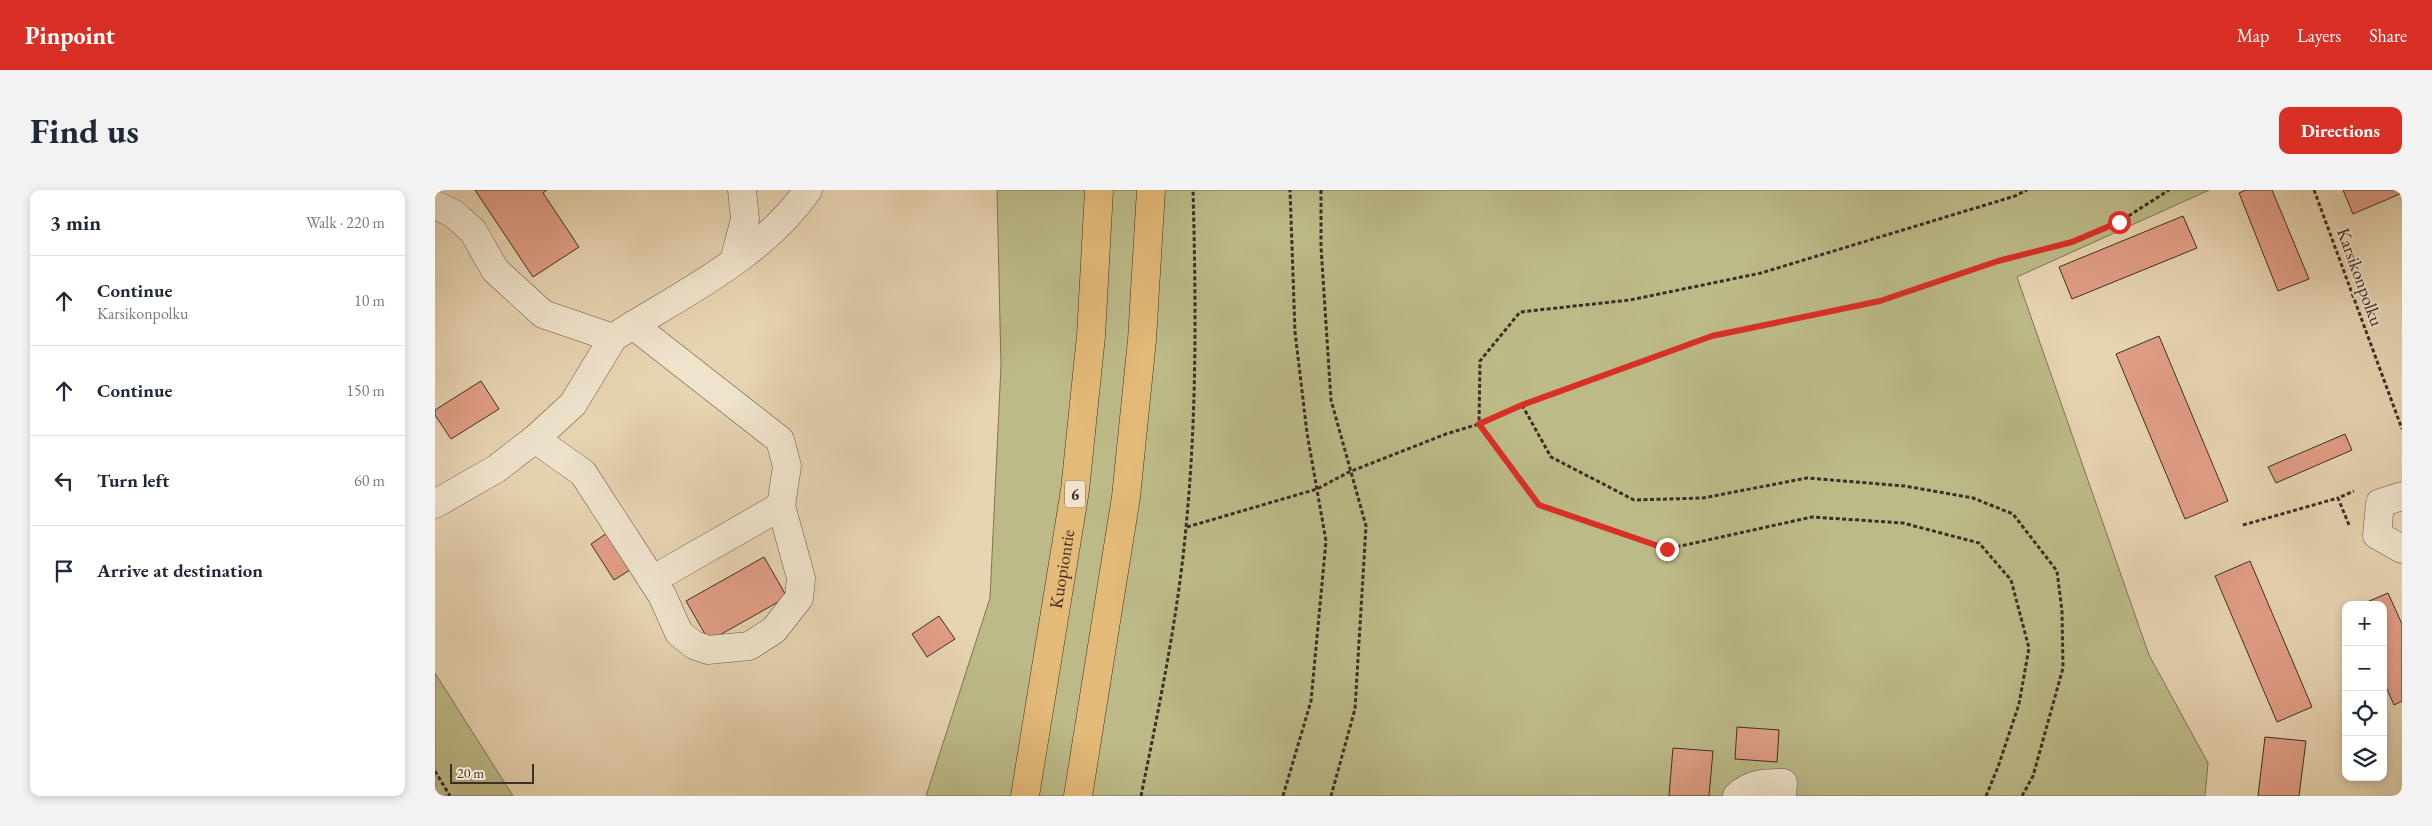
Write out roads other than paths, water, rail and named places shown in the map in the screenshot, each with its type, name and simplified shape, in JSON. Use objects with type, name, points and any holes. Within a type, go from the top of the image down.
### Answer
[{"type":"highway","name":"Kuopiontie","points":[[1025,796],[1075,490],[1091,336],[1099,190]]},
{"type":"highway","points":[[1077,796],[1126,497],[1142,340],[1151,190]]},
{"type":"street","points":[[734,261],[745,219],[742,190]]},
{"type":"street","points":[[435,504],[496,469],[535,440],[573,404],[623,332],[734,261],[780,224],[808,190]]},
{"type":"street","points":[[435,205],[454,214],[473,231],[495,270],[543,314],[623,332],[780,440],[787,466],[781,506],[801,578],[799,598],[774,630],[749,646],[708,650],[694,645],[679,633],[662,595],[583,473],[535,440]]},
{"type":"street","points":[[2402,496],[2380,503],[2377,535],[2402,549]]},
{"type":"street","points":[[652,580],[781,506]]},
{"type":"street","points":[[1737,796],[1747,787],[1776,783],[1783,784],[1782,796]]}]
